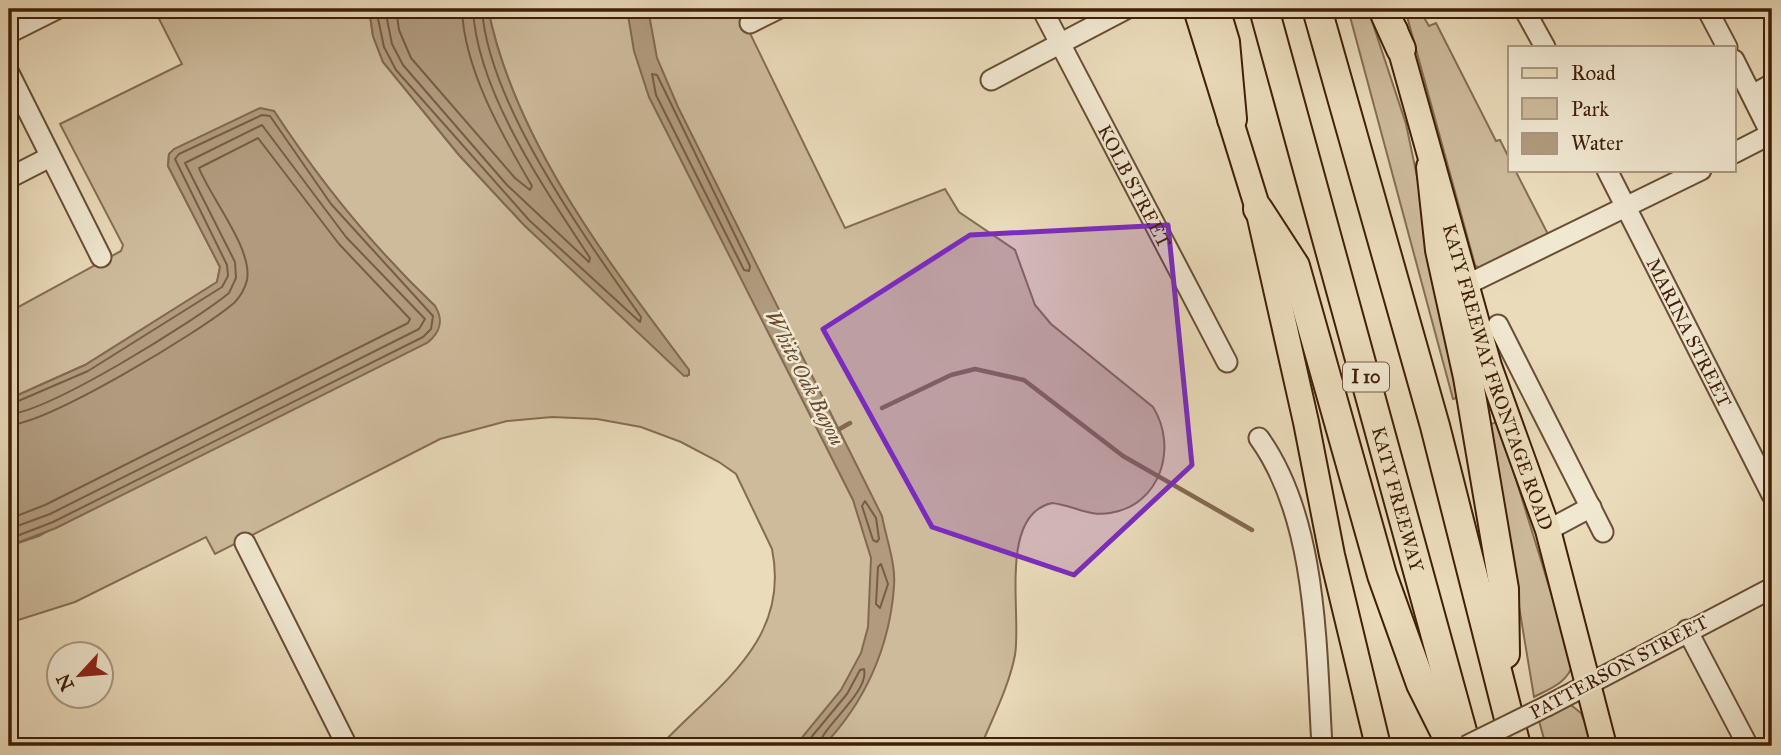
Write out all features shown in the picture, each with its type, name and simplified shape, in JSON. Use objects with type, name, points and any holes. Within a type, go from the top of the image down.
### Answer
[{"type":"highway","points":[[1215,9],[1225,42],[1232,119]]},
{"type":"highway","name":"KATY FREEWAY","points":[[1264,9],[1466,746]]},
{"type":"highway","name":"I 10","points":[[1317,9],[1439,439],[1516,746]]},
{"type":"highway","points":[[1383,9],[1401,49]]},
{"type":"highway","points":[[1431,167],[1440,250],[1468,377],[1504,589],[1505,706]]},
{"type":"highway","points":[[1258,209],[1295,267],[1382,575],[1421,684],[1452,746]]},
{"type":"main road","points":[[1196,9],[1258,209],[1306,422],[1332,555],[1378,746]]},
{"type":"main road","name":"KATY FREEWAY FRONTAGE ROAD","points":[[1388,9],[1489,366],[1548,530],[1604,746]]},
{"type":"street","points":[[9,33],[57,9]]},
{"type":"street","points":[[750,23],[778,9]]},
{"type":"street","name":"KOLB STREET","points":[[1042,9],[1227,362]]},
{"type":"street","points":[[991,80],[1126,9]]},
{"type":"street","points":[[1524,9],[1544,46]]},
{"type":"street","points":[[1707,9],[1726,46]]},
{"type":"street","points":[[1736,64],[1772,135],[1736,152]]},
{"type":"street","points":[[9,73],[101,257]]},
{"type":"street","points":[[1752,95],[1772,84]]},
{"type":"street","points":[[9,178],[50,157]]},
{"type":"street","name":"MARINA STREET","points":[[1608,172],[1772,495]]},
{"type":"street","points":[[1466,285],[1696,172]]},
{"type":"street","points":[[1498,325],[1603,532]]},
{"type":"street","points":[[1259,438],[1283,477],[1300,538],[1312,607],[1322,746]]},
{"type":"street","points":[[1548,530],[1591,507]]},
{"type":"street","points":[[245,543],[347,746]]},
{"type":"street","name":"PATTERSON STREET","points":[[1466,746],[1587,686],[1687,630],[1772,588]]},
{"type":"street","points":[[1687,630],[1748,746]]},
{"type":"highlighted area","points":[[1168,225],[1192,465],[1074,575],[932,527],[823,329],[970,235]]},
{"type":"green space","points":[[154,9],[369,9],[373,36],[383,62],[459,155],[524,225],[687,376],[689,370],[597,244],[542,153],[501,58],[488,9],[741,9],[743,19],[845,228],[945,189],[959,212],[1015,250],[1035,305],[1051,324],[1153,407],[1164,439],[1164,456],[1153,486],[1142,499],[1128,508],[1102,514],[1052,503],[1035,511],[1024,526],[1018,546],[1016,568],[1015,655],[1005,690],[981,746],[660,746],[725,682],[760,636],[770,611],[775,582],[772,549],[736,474],[681,442],[641,427],[597,419],[552,417],[507,421],[440,439],[215,554],[206,537],[75,602],[9,623],[9,546],[39,536],[435,306],[390,261],[349,213],[310,164],[274,111],[169,154],[168,166],[220,267],[217,282],[85,365],[9,399],[9,312],[121,251],[123,245],[60,124],[182,64]]},
{"type":"green space","points":[[1348,9],[1368,9],[1406,124],[1463,396],[1453,399]]},
{"type":"green space","points":[[1405,9],[1419,9],[1429,26],[1436,23],[1496,141],[1500,140],[1508,156],[1508,172],[1516,172],[1551,240],[1479,268],[1475,265]]},
{"type":"green space","points":[[1498,421],[1573,664],[1563,680],[1534,697],[1489,425]]},
{"type":"green space","points":[[1571,705],[1581,713],[1595,746],[1546,746],[1539,721]]},
{"type":"water","points":[[369,9],[488,9],[501,58],[542,153],[597,244],[689,370],[689,375],[684,376],[524,225],[459,155],[383,62],[373,36]]},
{"type":"water","name":"White Oak Bayou","points":[[627,9],[648,9],[657,58],[678,107],[882,516],[894,578],[887,630],[881,652],[863,692],[823,746],[795,746],[841,690],[861,653],[868,627],[871,558],[853,500],[649,97],[634,51]]},
{"type":"water","points":[[260,108],[274,111],[310,164],[349,213],[390,261],[435,306],[440,321],[438,331],[427,343],[56,528],[9,546],[9,399],[85,365],[217,282],[220,267],[168,166],[169,154],[174,149]]},
{"type":"waterway","points":[[882,408],[951,375],[975,369],[1024,380],[1123,456],[1252,530]]},
{"type":"waterway","name":"White Oak Bayou","points":[[836,431],[850,423]]}]
